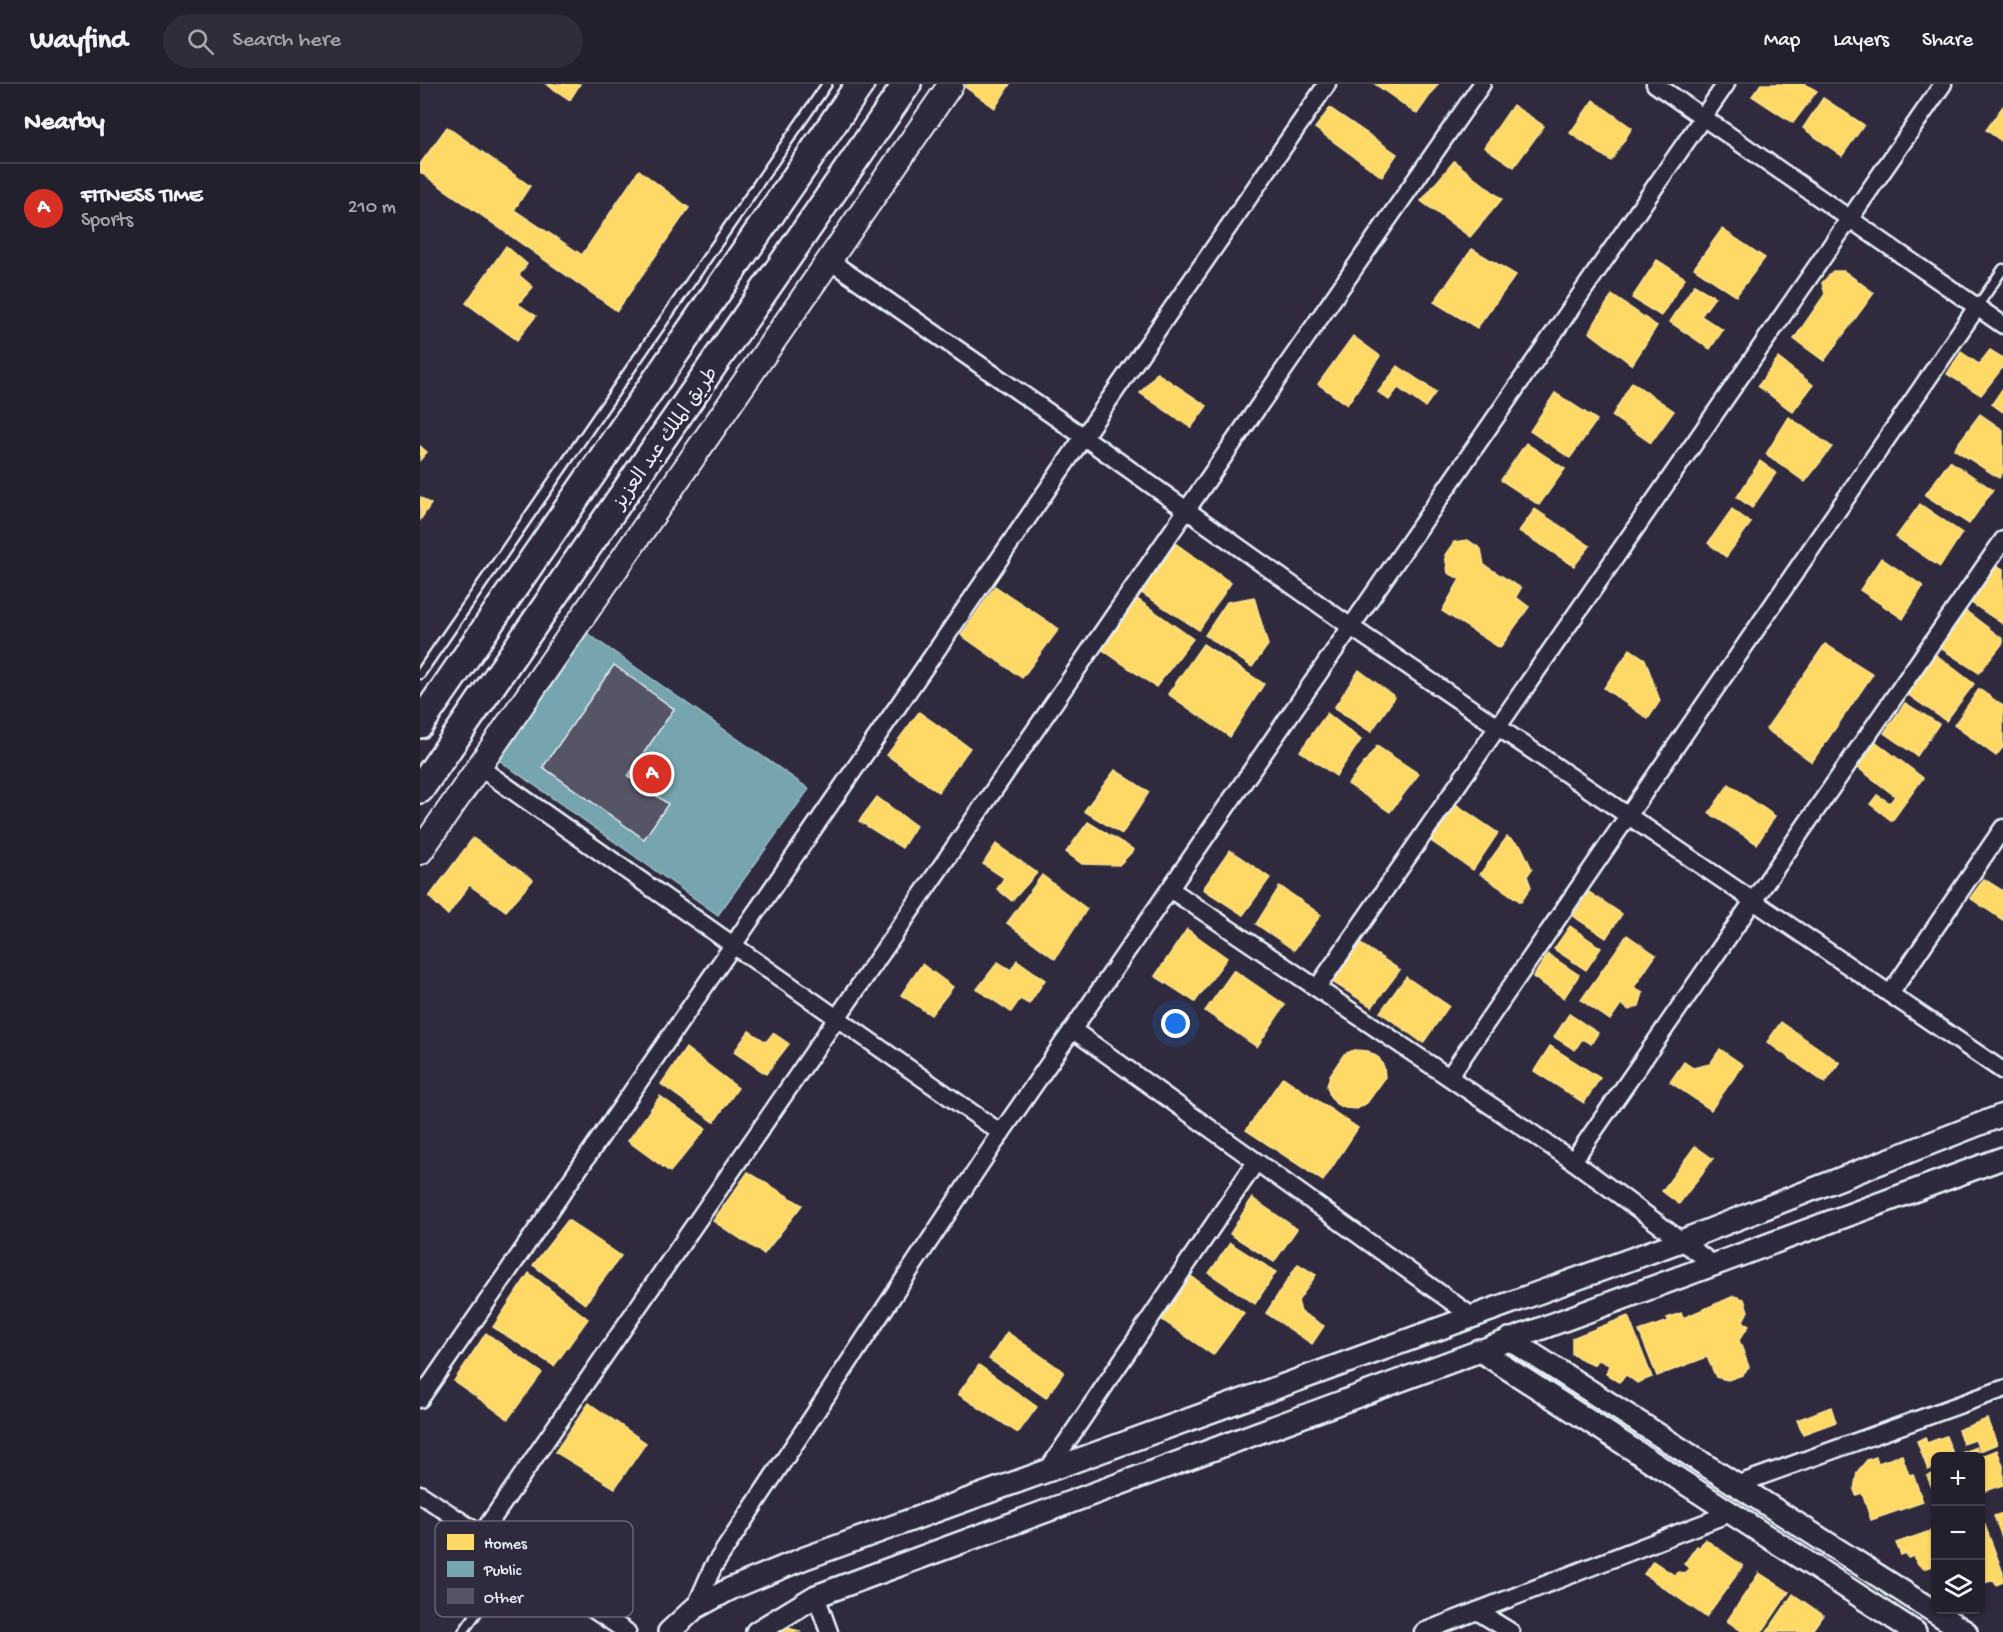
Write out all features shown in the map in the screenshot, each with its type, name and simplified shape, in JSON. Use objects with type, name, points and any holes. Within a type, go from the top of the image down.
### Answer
[{"type":"main road","name":"طريق الملك عبد العزيز","points":[[420,724],[860,84]]},
{"type":"main road","name":"طريق الملك عبد العزيز","points":[[420,789],[908,84]]},
{"type":"main road","points":[[420,852],[951,84]]},
{"type":"street","points":[[420,1399],[1327,84]]},
{"type":"street","points":[[491,1521],[1482,84]]},
{"type":"street","points":[[1655,84],[2003,325]]},
{"type":"street","points":[[695,1608],[713,1567],[1001,1133],[1726,84]]},
{"type":"street","points":[[1317,988],[1943,84]]},
{"type":"street","points":[[830,261],[1084,437],[1351,627],[2003,1071]]},
{"type":"street","points":[[1449,1077],[1977,307]]},
{"type":"street","points":[[1573,1161],[2003,540]]},
{"type":"street","points":[[479,767],[1001,1133]]},
{"type":"street","points":[[1890,994],[2003,828]]},
{"type":"street","points":[[1170,889],[1573,1161],[1713,1264]]},
{"type":"street","points":[[1073,1030],[1473,1317]]},
{"type":"street","points":[[669,1632],[695,1608],[730,1589],[805,1558],[1681,1241],[2003,1115]]},
{"type":"street","points":[[757,1632],[816,1596],[2003,1158]]},
{"type":"street","points":[[1047,1472],[1256,1162]]},
{"type":"street","points":[[1509,1339],[1966,1632]]},
{"type":"street","points":[[1479,1350],[1915,1632]]},
{"type":"street","points":[[1736,1485],[2003,1389]]},
{"type":"street","points":[[420,1494],[460,1521]]},
{"type":"street","points":[[1423,1632],[1730,1513]]},
{"type":"street","points":[[816,1596],[829,1632]]},
{"type":"street","points":[[1478,1611],[1510,1632]]},
{"type":"street","points":[[604,1617],[627,1632]]},
{"type":"lane","points":[[420,674],[827,84]]},
{"type":"lane","points":[[1977,307],[2003,268]]},
{"type":"lane","points":[[464,1632],[475,1617]]},
{"type":"building: Homes","points":[[546,84],[580,84],[570,100]]},
{"type":"building: Homes","points":[[967,84],[1010,84],[995,108],[965,87]]},
{"type":"building: Homes","points":[[1375,84],[1438,84],[1417,114]]},
{"type":"building: Homes","points":[[1761,84],[1805,84],[1817,91],[1793,123],[1752,96]]},
{"type":"building: Homes","points":[[1823,98],[1864,125],[1842,156],[1803,128]]},
{"type":"building: Homes","points":[[1593,100],[1632,128],[1611,161],[1570,133]]},
{"type":"building: Homes","points":[[1513,105],[1544,126],[1514,167],[1484,147]]},
{"type":"building: Homes","points":[[2003,106],[2003,142],[1986,130]]},
{"type":"building: Homes","points":[[1330,108],[1397,154],[1382,177],[1315,128]]},
{"type":"building: Homes","points":[[447,127],[530,186],[514,210],[582,255],[639,170],[689,208],[617,311],[420,172],[420,164]]},
{"type":"building: Homes","points":[[1454,161],[1502,199],[1470,237],[1421,201]]},
{"type":"building: Homes","points":[[1722,229],[1765,258],[1736,296],[1694,268]]},
{"type":"building: Homes","points":[[506,246],[527,264],[519,275],[533,287],[518,304],[536,316],[517,340],[466,303]]},
{"type":"building: Homes","points":[[1472,249],[1516,275],[1477,328],[1434,302]]},
{"type":"building: Homes","points":[[1657,260],[1685,278],[1661,316],[1632,298]]},
{"type":"building: Homes","points":[[1833,271],[1844,271],[1874,293],[1824,361],[1794,339],[1825,294],[1822,283]]},
{"type":"building: Homes","points":[[1694,285],[1715,297],[1701,316],[1723,330],[1710,349],[1670,322]]},
{"type":"building: Homes","points":[[1612,295],[1657,326],[1632,365],[1589,332]]},
{"type":"building: Homes","points":[[1353,336],[1380,356],[1347,405],[1318,384]]},
{"type":"building: Homes","points":[[1990,350],[2003,358],[2003,367],[1981,395],[1947,374],[1961,352],[1979,364]]},
{"type":"building: Homes","points":[[1778,358],[1813,385],[1793,412],[1758,386]]},
{"type":"building: Homes","points":[[1398,366],[1436,392],[1425,407],[1398,388],[1389,400],[1378,392]]},
{"type":"building: Homes","points":[[1157,373],[1207,406],[1191,428],[1140,393]]},
{"type":"building: Homes","points":[[1632,382],[1674,411],[1651,443],[1612,416]]},
{"type":"building: Homes","points":[[2003,388],[2003,412],[1992,404]]},
{"type":"building: Homes","points":[[1555,393],[1597,420],[1570,458],[1530,431]]},
{"type":"building: Homes","points":[[1980,414],[2003,430],[2003,472],[1999,478],[1954,449]]},
{"type":"building: Homes","points":[[1789,417],[1832,447],[1805,482],[1766,454]]},
{"type":"building: Homes","points":[[1526,443],[1565,469],[1539,505],[1501,480]]},
{"type":"building: Homes","points":[[420,446],[427,452],[420,460]]},
{"type":"building: Homes","points":[[1760,461],[1776,473],[1752,508],[1737,497]]},
{"type":"building: Homes","points":[[1950,461],[1993,490],[1969,524],[1925,495]]},
{"type":"building: Homes","points":[[420,497],[431,504],[420,520]]},
{"type":"building: Homes","points":[[1920,504],[1962,533],[1940,567],[1896,537]]},
{"type":"building: Homes","points":[[1535,509],[1590,546],[1574,566],[1519,531]]},
{"type":"building: Homes","points":[[1732,509],[1751,523],[1726,557],[1708,543]]},
{"type":"building: Homes","points":[[1468,540],[1481,549],[1484,565],[1521,588],[1516,597],[1529,607],[1500,648],[1442,611],[1460,579],[1448,573],[1445,555],[1454,542]]},
{"type":"building: Homes","points":[[1175,543],[1231,583],[1199,630],[1140,592]]},
{"type":"building: Homes","points":[[1881,558],[1923,586],[1903,619],[1860,590]]},
{"type":"building: Homes","points":[[1996,565],[2003,569],[2003,624],[1970,602]]},
{"type":"building: Homes","points":[[995,586],[1059,629],[1022,678],[961,635]]},
{"type":"building: Homes","points":[[1254,597],[1268,645],[1252,667],[1205,635],[1227,602]]},
{"type":"building: Homes","points":[[1136,598],[1193,639],[1156,687],[1100,648]]},
{"type":"building: Homes","points":[[1962,608],[2003,639],[2003,643],[1979,673],[1936,645]]},
{"type":"building: Homes","points":[[1203,644],[1264,684],[1230,737],[1168,694]]},
{"type":"building: Homes","points":[[1825,644],[1873,674],[1812,762],[1766,729]]},
{"type":"building: Homes","points":[[1630,649],[1645,659],[1660,701],[1648,719],[1604,688]]},
{"type":"building: Homes","points":[[1935,654],[1974,684],[1946,721],[1907,694]]},
{"type":"building: Homes","points":[[1359,670],[1395,697],[1371,732],[1334,708]]},
{"type":"building: Homes","points":[[1979,689],[2003,706],[2003,747],[1996,756],[1954,725]]},
{"type":"building: Homes","points":[[1905,703],[1939,724],[1917,756],[1884,733]]},
{"type":"building: Homes","points":[[919,712],[970,748],[938,792],[887,755]]},
{"type":"building: Homes","points":[[1327,713],[1361,740],[1336,776],[1300,751]]},
{"type":"building: Homes","points":[[1875,741],[1923,778],[1892,821],[1870,804],[1877,795],[1890,803],[1895,796],[1857,767]]},
{"type":"building: Homes","points":[[1377,746],[1419,774],[1390,812],[1348,784]]},
{"type":"building: Homes","points":[[1115,770],[1149,792],[1122,834],[1084,811]]},
{"type":"building: Homes","points":[[1729,784],[1775,816],[1757,844],[1709,813]]},
{"type":"building: Homes","points":[[877,797],[916,826],[902,848],[859,821]]},
{"type":"building: Homes","points":[[1457,805],[1498,833],[1473,870],[1431,841]]},
{"type":"building: Homes","points":[[1088,822],[1134,850],[1119,865],[1082,864],[1066,852]]},
{"type":"building: Homes","points":[[1507,837],[1521,846],[1532,869],[1527,876],[1531,887],[1521,902],[1480,874]]},
{"type":"building: Homes","points":[[473,838],[533,880],[506,911],[469,885],[448,915],[429,897]]},
{"type":"building: Homes","points":[[996,844],[1037,873],[1012,901],[997,889],[1004,878],[983,864]]},
{"type":"building: Homes","points":[[1230,850],[1270,878],[1243,915],[1203,889]]},
{"type":"building: Homes","points":[[1042,875],[1087,909],[1055,959],[1007,923]]},
{"type":"building: Homes","points":[[1984,879],[2003,891],[2003,920],[1970,898]]},
{"type":"building: Homes","points":[[1280,886],[1321,915],[1294,950],[1256,924]]},
{"type":"building: Homes","points":[[1589,892],[1622,914],[1606,938],[1573,916]]},
{"type":"building: Homes","points":[[1570,926],[1601,948],[1586,970],[1554,949]]},
{"type":"building: Homes","points":[[1187,929],[1227,958],[1195,1002],[1155,976]]},
{"type":"building: Homes","points":[[1627,935],[1656,955],[1634,987],[1643,993],[1639,1006],[1629,1010],[1621,1004],[1610,1020],[1581,1000]]},
{"type":"building: Homes","points":[[1359,943],[1400,970],[1372,1007],[1331,981]]},
{"type":"building: Homes","points":[[1548,954],[1579,975],[1564,998],[1533,977]]},
{"type":"building: Homes","points":[[1017,960],[1045,980],[1029,1004],[1020,999],[1011,1012],[977,989],[998,962],[1011,970]]},
{"type":"building: Homes","points":[[922,964],[953,987],[931,1015],[901,995]]},
{"type":"building: Homes","points":[[1234,970],[1285,1005],[1257,1047],[1205,1011]]},
{"type":"building: Homes","points":[[1406,977],[1449,1006],[1423,1043],[1380,1012]]},
{"type":"building: Homes","points":[[1569,1014],[1598,1033],[1591,1044],[1582,1039],[1575,1050],[1554,1037]]},
{"type":"building: Homes","points":[[1781,1022],[1840,1063],[1825,1083],[1767,1042]]},
{"type":"building: Homes","points":[[749,1031],[766,1042],[773,1033],[789,1044],[766,1074],[734,1052]]},
{"type":"building: Homes","points":[[1550,1046],[1600,1078],[1584,1103],[1534,1071]]},
{"type":"building: Homes","points":[[686,1048],[738,1088],[714,1122],[661,1084]]},
{"type":"building: Homes","points":[[1720,1049],[1743,1065],[1711,1110],[1670,1082],[1684,1062],[1693,1068],[1710,1064]]},
{"type":"building: Homes","points":[[1354,1050],[1368,1051],[1379,1058],[1384,1067],[1385,1078],[1367,1103],[1357,1109],[1345,1108],[1336,1104],[1327,1086],[1330,1075],[1344,1054]]},
{"type":"building: Homes","points":[[1283,1077],[1358,1128],[1323,1181],[1246,1130]]},
{"type":"building: Homes","points":[[660,1096],[706,1129],[670,1172],[628,1141]]},
{"type":"building: Homes","points":[[1695,1146],[1713,1159],[1679,1204],[1662,1191]]},
{"type":"building: Homes","points":[[748,1172],[802,1205],[764,1254],[713,1221]]},
{"type":"building: Homes","points":[[1252,1198],[1297,1229],[1274,1262],[1230,1234]]},
{"type":"building: Homes","points":[[568,1220],[621,1256],[585,1304],[533,1265]]},
{"type":"building: Homes","points":[[1230,1243],[1276,1272],[1255,1304],[1209,1273]]},
{"type":"building: Homes","points":[[1298,1264],[1316,1275],[1298,1301],[1301,1312],[1324,1326],[1312,1344],[1266,1313]]},
{"type":"building: Homes","points":[[529,1273],[588,1319],[554,1366],[493,1327]]},
{"type":"building: Homes","points":[[1191,1276],[1244,1313],[1213,1355],[1161,1319]]},
{"type":"building: Homes","points":[[1734,1296],[1744,1299],[1748,1311],[1743,1321],[1749,1326],[1739,1340],[1749,1367],[1742,1375],[1728,1380],[1716,1377],[1707,1357],[1657,1376],[1639,1331],[1669,1321],[1667,1318],[1681,1313],[1683,1318]]},
{"type":"building: Homes","points":[[1628,1316],[1652,1377],[1637,1383],[1626,1375],[1619,1382],[1606,1374],[1609,1365],[1599,1360],[1593,1365],[1572,1354],[1572,1338]]},
{"type":"building: Homes","points":[[1007,1332],[1064,1372],[1046,1398],[989,1359]]},
{"type":"building: Homes","points":[[486,1333],[542,1373],[508,1419],[454,1381]]},
{"type":"building: Homes","points":[[979,1365],[1037,1407],[1018,1433],[958,1394]]},
{"type":"building: Homes","points":[[589,1403],[646,1443],[615,1488],[555,1452]]},
{"type":"building: Homes","points":[[1831,1407],[1836,1422],[1803,1434],[1797,1420]]},
{"type":"building: Homes","points":[[1987,1419],[1997,1444],[1980,1451],[1975,1440],[1963,1444],[1958,1430]]},
{"type":"building: Homes","points":[[1946,1436],[1952,1452],[1931,1452],[1931,1469],[1928,1470],[1917,1441],[1925,1437],[1927,1443]]},
{"type":"building: Homes","points":[[1976,1447],[1978,1452],[1964,1452]]},
{"type":"building: Homes","points":[[1997,1450],[2003,1466],[2003,1485],[1985,1491],[1985,1455]]},
{"type":"building: Homes","points":[[1902,1455],[1909,1475],[1913,1474],[1923,1502],[1871,1520],[1862,1493],[1856,1495],[1854,1490],[1857,1472],[1867,1460],[1876,1457],[1878,1463]]},
{"type":"building: Homes","points":[[2003,1513],[2003,1540],[1994,1516]]},
{"type":"building: Homes","points":[[1985,1525],[2003,1573],[2003,1582],[1996,1585],[1994,1580],[1985,1583]]},
{"type":"building: Homes","points":[[1931,1531],[1931,1567],[1923,1568],[1914,1556],[1908,1558],[1906,1553],[1901,1555],[1896,1543]]},
{"type":"building: Homes","points":[[1705,1539],[1743,1566],[1706,1617],[1644,1574],[1653,1561],[1674,1575],[1678,1572],[1685,1573],[1689,1568],[1684,1564]]},
{"type":"building: Homes","points":[[1759,1573],[1789,1592],[1762,1632],[1743,1632],[1727,1621]]},
{"type":"building: Homes","points":[[1793,1594],[1823,1615],[1811,1632],[1767,1632]]},
{"type":"building: Homes","points":[[788,1628],[799,1631],[800,1632],[782,1632]]},
{"type":"building: Public","points":[[584,631],[809,789],[718,915],[496,758]]},
{"type":"building: Other","points":[[614,665],[674,709],[628,776],[668,804],[644,839],[543,767]]},
{"type":"place","name":"FITNESS TIME","points":[[652,774]]}]
